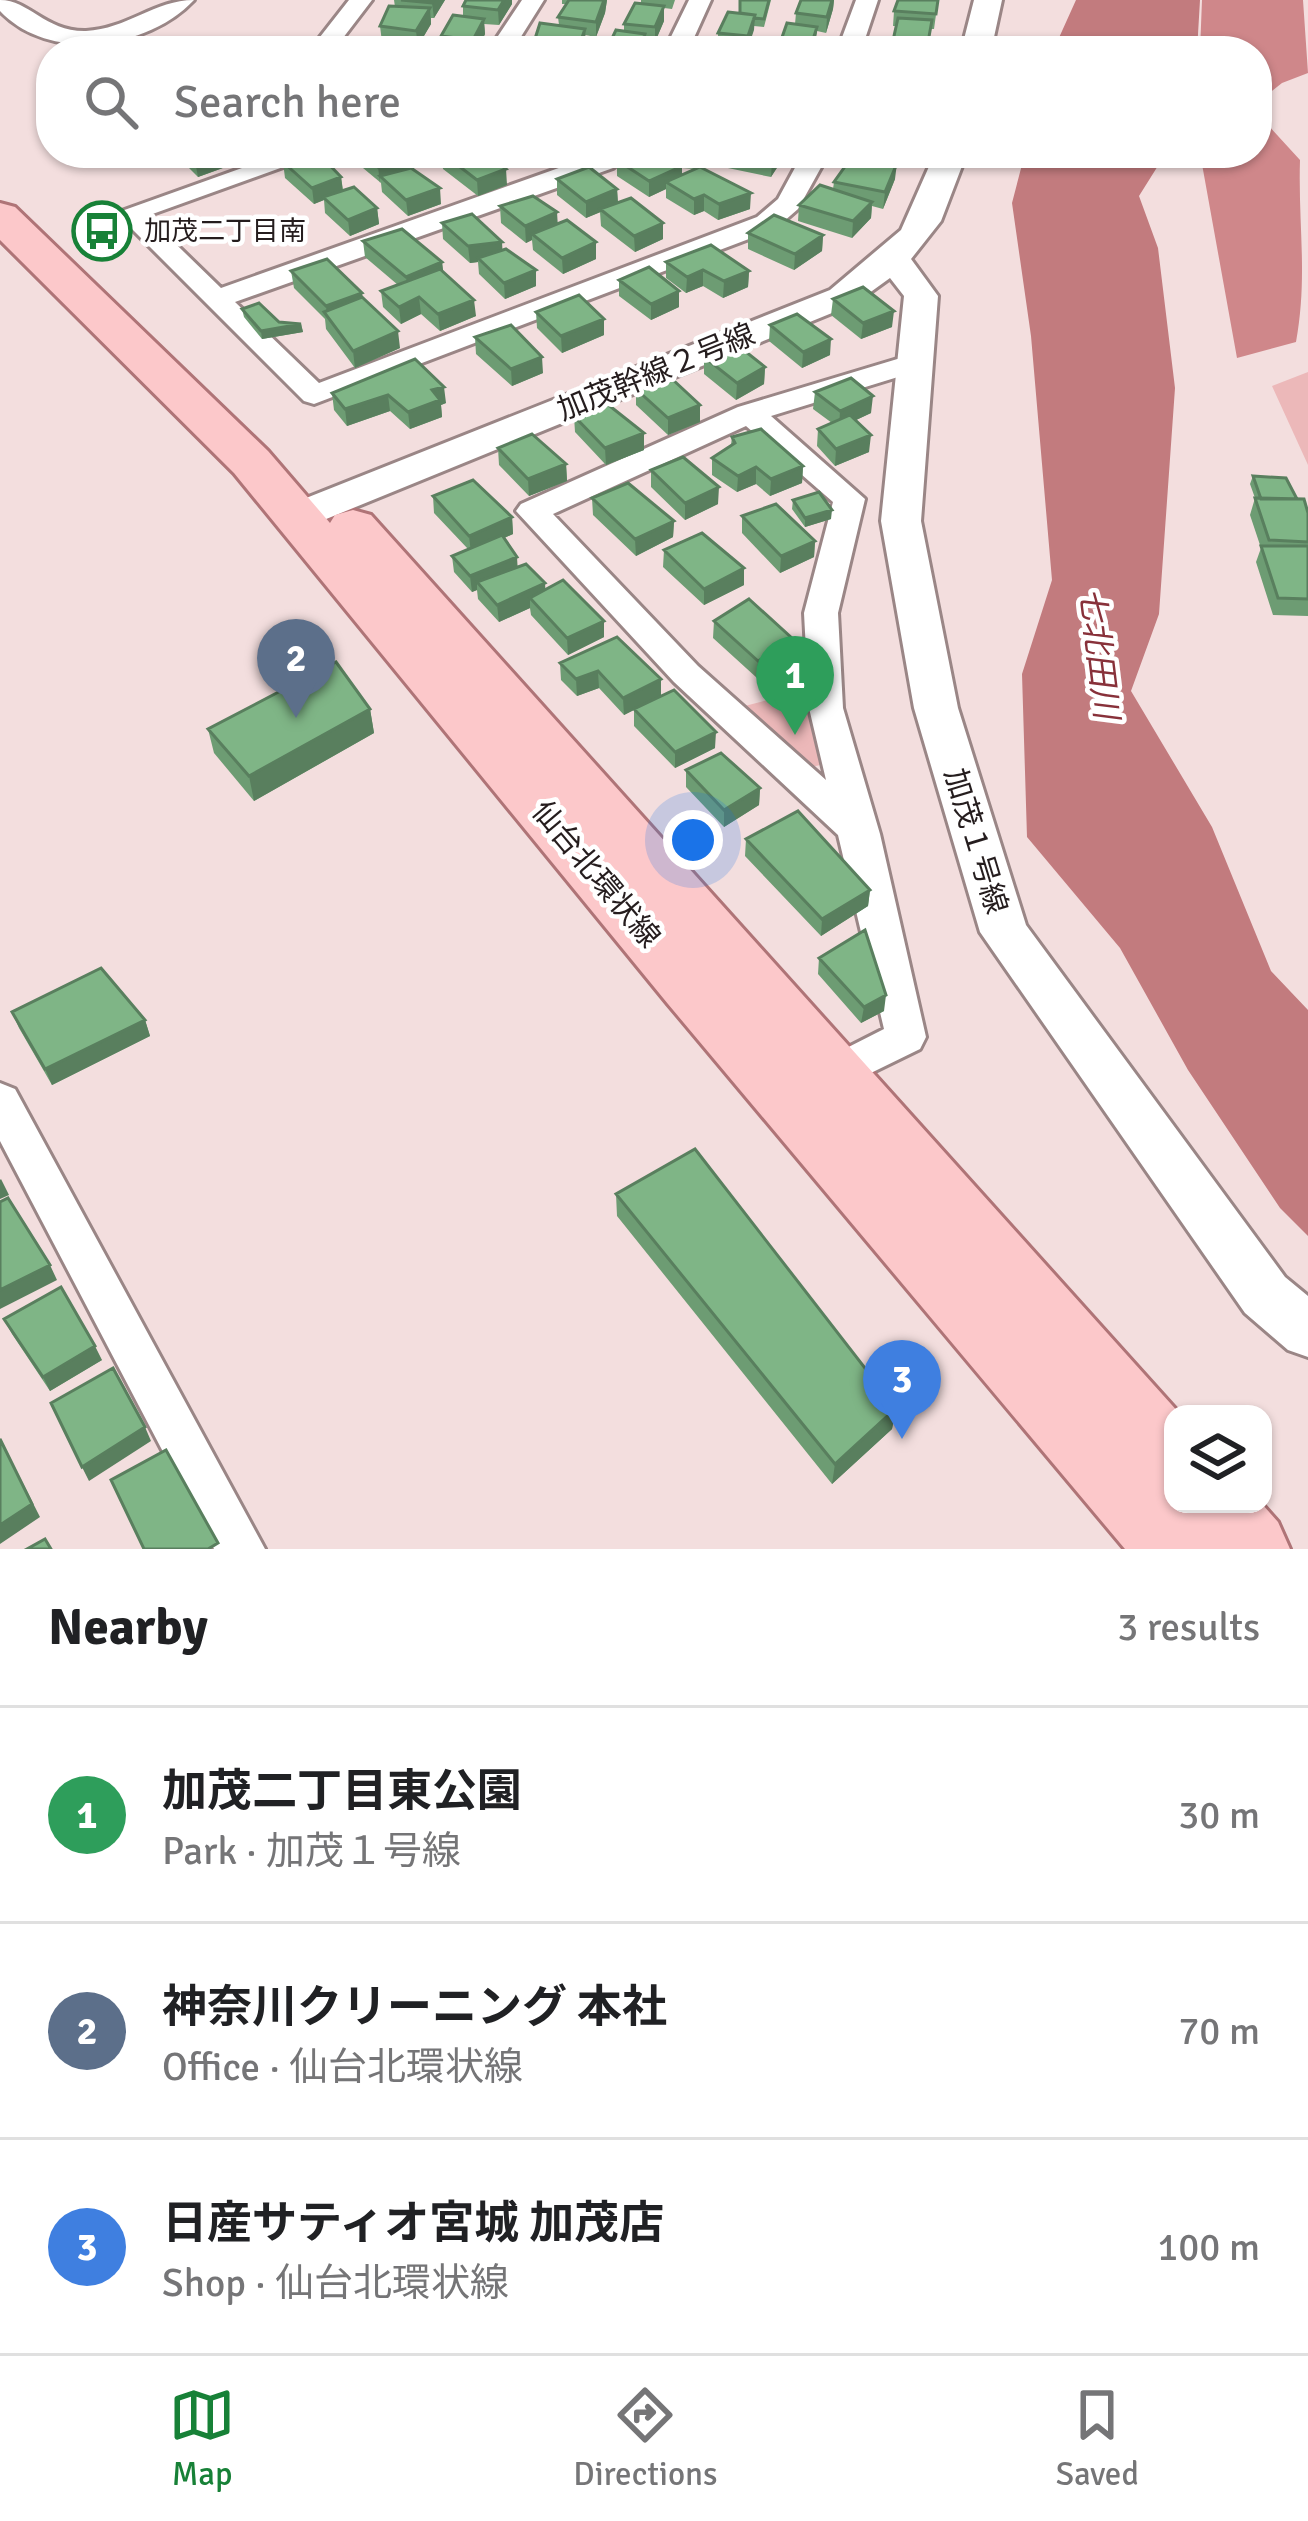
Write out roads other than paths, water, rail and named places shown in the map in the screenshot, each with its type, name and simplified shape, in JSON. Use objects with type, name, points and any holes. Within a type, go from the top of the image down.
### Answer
[{"type":"main road","name":"仙台北環状線","points":[[0,178],[130,292],[1175,1549]]},
{"type":"main road","name":"仙台北環状線","points":[[0,217],[251,462],[313,510],[833,1074],[1164,1452]]},
{"type":"main road","points":[[1217,1513],[1251,1549]]},
{"type":"street","points":[[2,0],[18,22],[54,36],[113,36],[155,22],[183,0]]},
{"type":"street","points":[[333,36],[361,0]]},
{"type":"street","points":[[510,36],[533,0]]},
{"type":"street","points":[[683,36],[700,0]]},
{"type":"street","points":[[854,36],[867,0]]},
{"type":"street","points":[[980,36],[988,0]]},
{"type":"street","points":[[264,168],[129,213],[314,395],[766,223],[789,203],[808,168]]},
{"type":"street","points":[[216,298],[586,168]]},
{"type":"street","name":"加茂幹線２号線","points":[[313,510],[842,297],[896,261],[923,229],[947,168]]},
{"type":"street","name":"加茂１号線","points":[[896,261],[921,296],[901,521],[936,708],[1004,932],[1265,1294],[1308,1331]]},
{"type":"street","points":[[861,834],[686,674],[532,511],[749,413],[914,363]]},
{"type":"street","points":[[749,413],[849,499],[820,613],[826,708],[861,834],[906,1037],[833,1074]]},
{"type":"street","points":[[0,1101],[240,1549]]},
{"type":"water","points":[[1076,0],[1200,0],[1198,36],[1060,36]]},
{"type":"water","name":"七北田川","points":[[1021,168],[1157,168],[1139,196],[1158,248],[1175,388],[1159,614],[1131,691],[1212,827],[1271,971],[1308,1010],[1308,1236],[1280,1208],[1188,1070],[1120,948],[1027,837],[1022,674],[1052,580],[1031,336],[1012,203]]},
{"type":"place","name":"加茂二丁目南","points":[[102,231]]},
{"type":"place","name":"神奈川クリーニング 本社","points":[[296,718]]},
{"type":"place","name":"加茂二丁目東公園","points":[[795,735]]},
{"type":"place","name":"日産サティオ宮城 加茂店","points":[[902,1439]]}]
